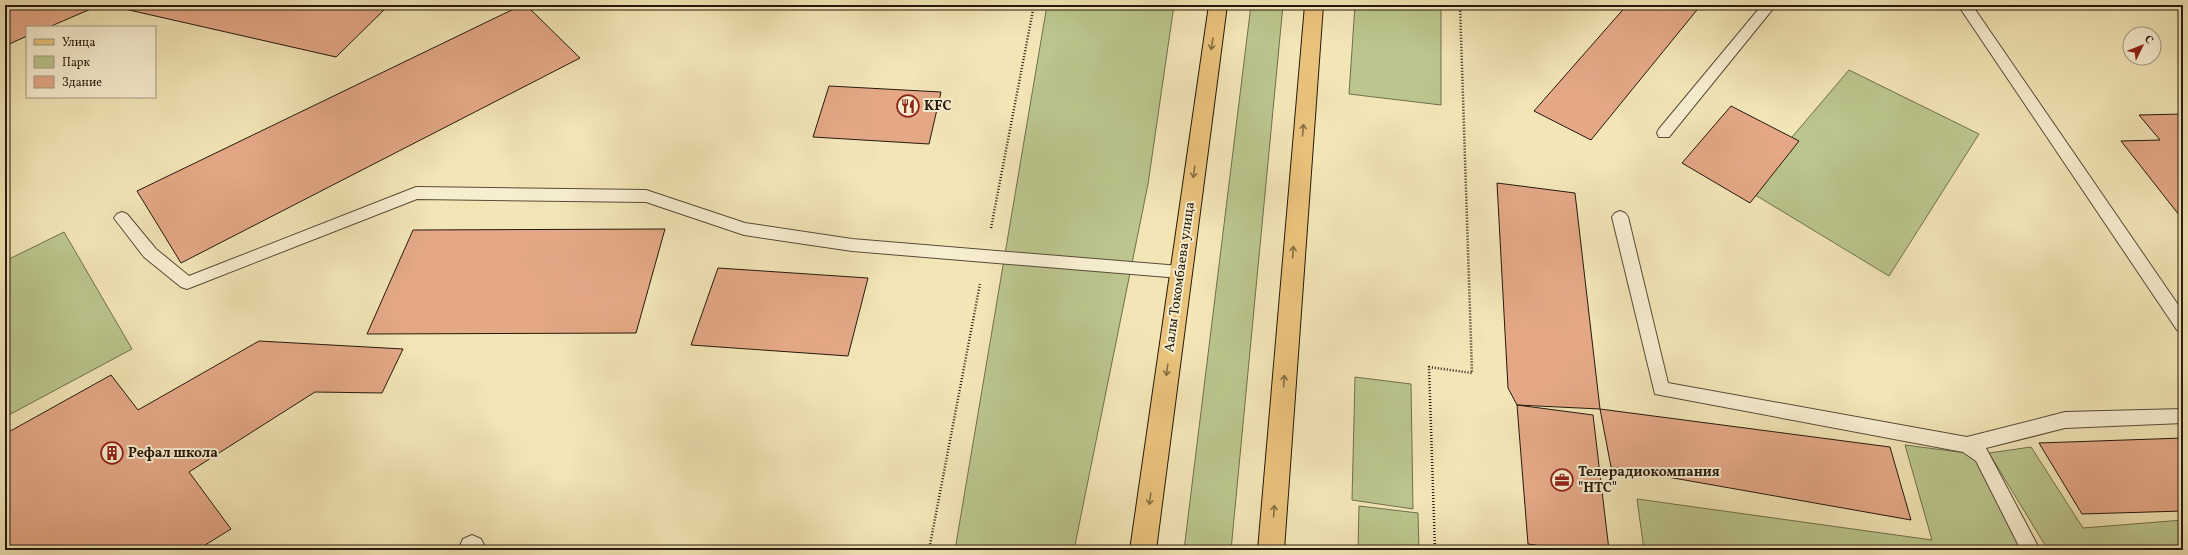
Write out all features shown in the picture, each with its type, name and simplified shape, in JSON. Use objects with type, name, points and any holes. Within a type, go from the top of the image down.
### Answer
[{"type":"main road","name":"Аалы Токомбаева улица","points":[[1143,550],[1180,272],[1218,5]]},
{"type":"main road","points":[[1271,550],[1314,5]]},
{"type":"lane","points":[[1664,133],[1769,5]]},
{"type":"lane","points":[[1965,5],[2183,325]]},
{"type":"lane","points":[[122,218],[150,253],[188,283],[416,193],[646,196],[744,229],[844,244],[1180,272]]},
{"type":"lane","points":[[1620,216],[1661,390],[1967,446],[1982,455],[2031,550]]},
{"type":"lane","points":[[1967,446],[2065,420],[2183,416]]},
{"type":"path","points":[[1436,550],[1430,367],[1472,373],[1460,5]]},
{"type":"green space","points":[[1047,5],[1174,5],[1148,184],[1074,550],[955,550]]},
{"type":"green space","points":[[1251,5],[1283,5],[1231,550],[1184,550]]},
{"type":"green space","points":[[1355,5],[1441,5],[1441,105],[1349,94]]},
{"type":"green space","points":[[1849,70],[1979,134],[1889,276],[1747,190]]},
{"type":"green space","points":[[64,232],[132,349],[5,417],[5,261]]},
{"type":"green space","points":[[1355,377],[1411,384],[1413,509],[1352,500]]},
{"type":"green space","points":[[1905,445],[1982,455],[2021,550],[1644,550],[1637,499],[1932,540]]},
{"type":"green space","points":[[2031,447],[2083,528],[2183,520],[2183,550],[2048,550],[1989,453]]},
{"type":"green space","points":[[1359,506],[1418,513],[1419,550],[1358,550]]},
{"type":"building","points":[[5,5],[100,5],[51,26],[26,26],[26,36],[5,46]]},
{"type":"building","points":[[107,5],[389,5],[336,57]]},
{"type":"building","points":[[522,5],[526,5],[580,58],[181,263],[137,191]]},
{"type":"building","points":[[1627,5],[1701,5],[1591,140],[1534,111]]},
{"type":"building","points":[[829,86],[941,92],[929,144],[813,137]]},
{"type":"building","points":[[1731,106],[1799,141],[1750,203],[1682,163]]},
{"type":"building","points":[[2183,114],[2183,220],[2121,141],[2160,140],[2139,115]]},
{"type":"building","points":[[1497,183],[1575,193],[1600,409],[1517,405],[1508,388]]},
{"type":"building","points":[[665,229],[636,333],[367,334],[413,230]]},
{"type":"building","points":[[718,268],[868,278],[848,356],[691,345]]},
{"type":"building","name":"Рефал школа","points":[[259,341],[403,349],[382,393],[315,392],[189,472],[231,529],[197,550],[5,550],[5,434],[111,375],[138,410]]},
{"type":"building","name":"Телерадиокомпания \"НТС\"","points":[[1517,405],[1593,415],[1609,550],[1570,550],[1528,544]]},
{"type":"building","points":[[1600,409],[1890,447],[1911,520],[1611,467]]},
{"type":"building","points":[[2183,438],[2183,511],[2082,514],[2039,443]]},
{"type":"place","name":"KFC","points":[[908,106]]},
{"type":"place","name":"Рефал школа","points":[[112,453]]},
{"type":"place","name":"Телерадиокомпания \"НТС\"","points":[[1562,480]]}]
